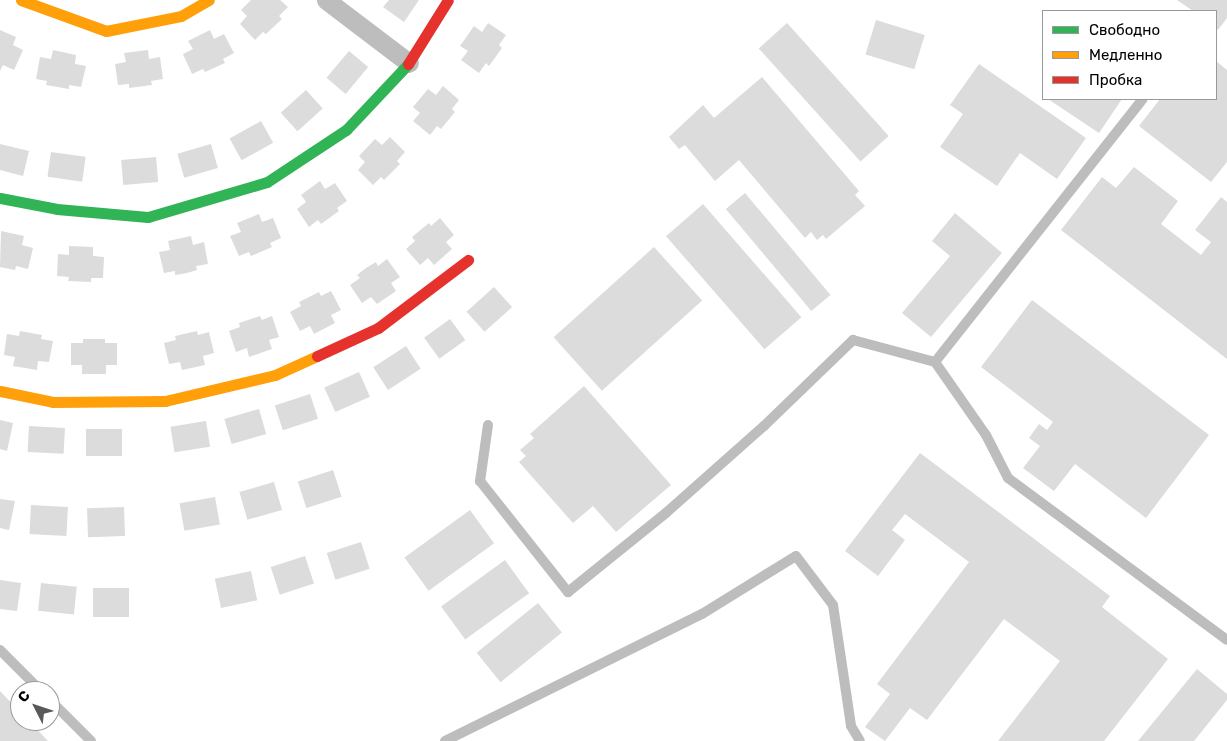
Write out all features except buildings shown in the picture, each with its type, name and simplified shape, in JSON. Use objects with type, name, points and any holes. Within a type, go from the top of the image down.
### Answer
[{"type":"street","points":[[21,0],[106,31],[181,16],[209,0]]},
{"type":"street","points":[[326,0],[409,63]]},
{"type":"street","points":[[0,198],[57,209],[148,217],[267,182],[346,130],[409,63],[448,0]]},
{"type":"street","points":[[0,391],[52,402],[166,400],[275,376],[378,328],[468,260]]},
{"type":"lane","points":[[935,362],[1142,100]]},
{"type":"lane","points":[[488,425],[480,481],[568,592],[674,506],[764,426],[853,340],[935,362],[986,435],[1008,478],[1227,640]]},
{"type":"lane","points":[[445,741],[702,614],[796,556],[833,605],[851,726],[860,741]]},
{"type":"lane","points":[[0,650],[31,681]]},
{"type":"lane","points":[[60,710],[91,741]]},
{"type":"traffic: fast","points":[[0,198],[57,209],[148,217],[267,182],[346,130],[408,64]]},
{"type":"traffic: slow","points":[[21,0],[106,31],[181,16],[209,0]]},
{"type":"traffic: slow","points":[[0,391],[53,402],[165,401],[275,375],[317,356]]},
{"type":"traffic: jam","points":[[408,64],[448,0]]},
{"type":"traffic: jam","points":[[317,356],[378,328],[468,260]]}]
